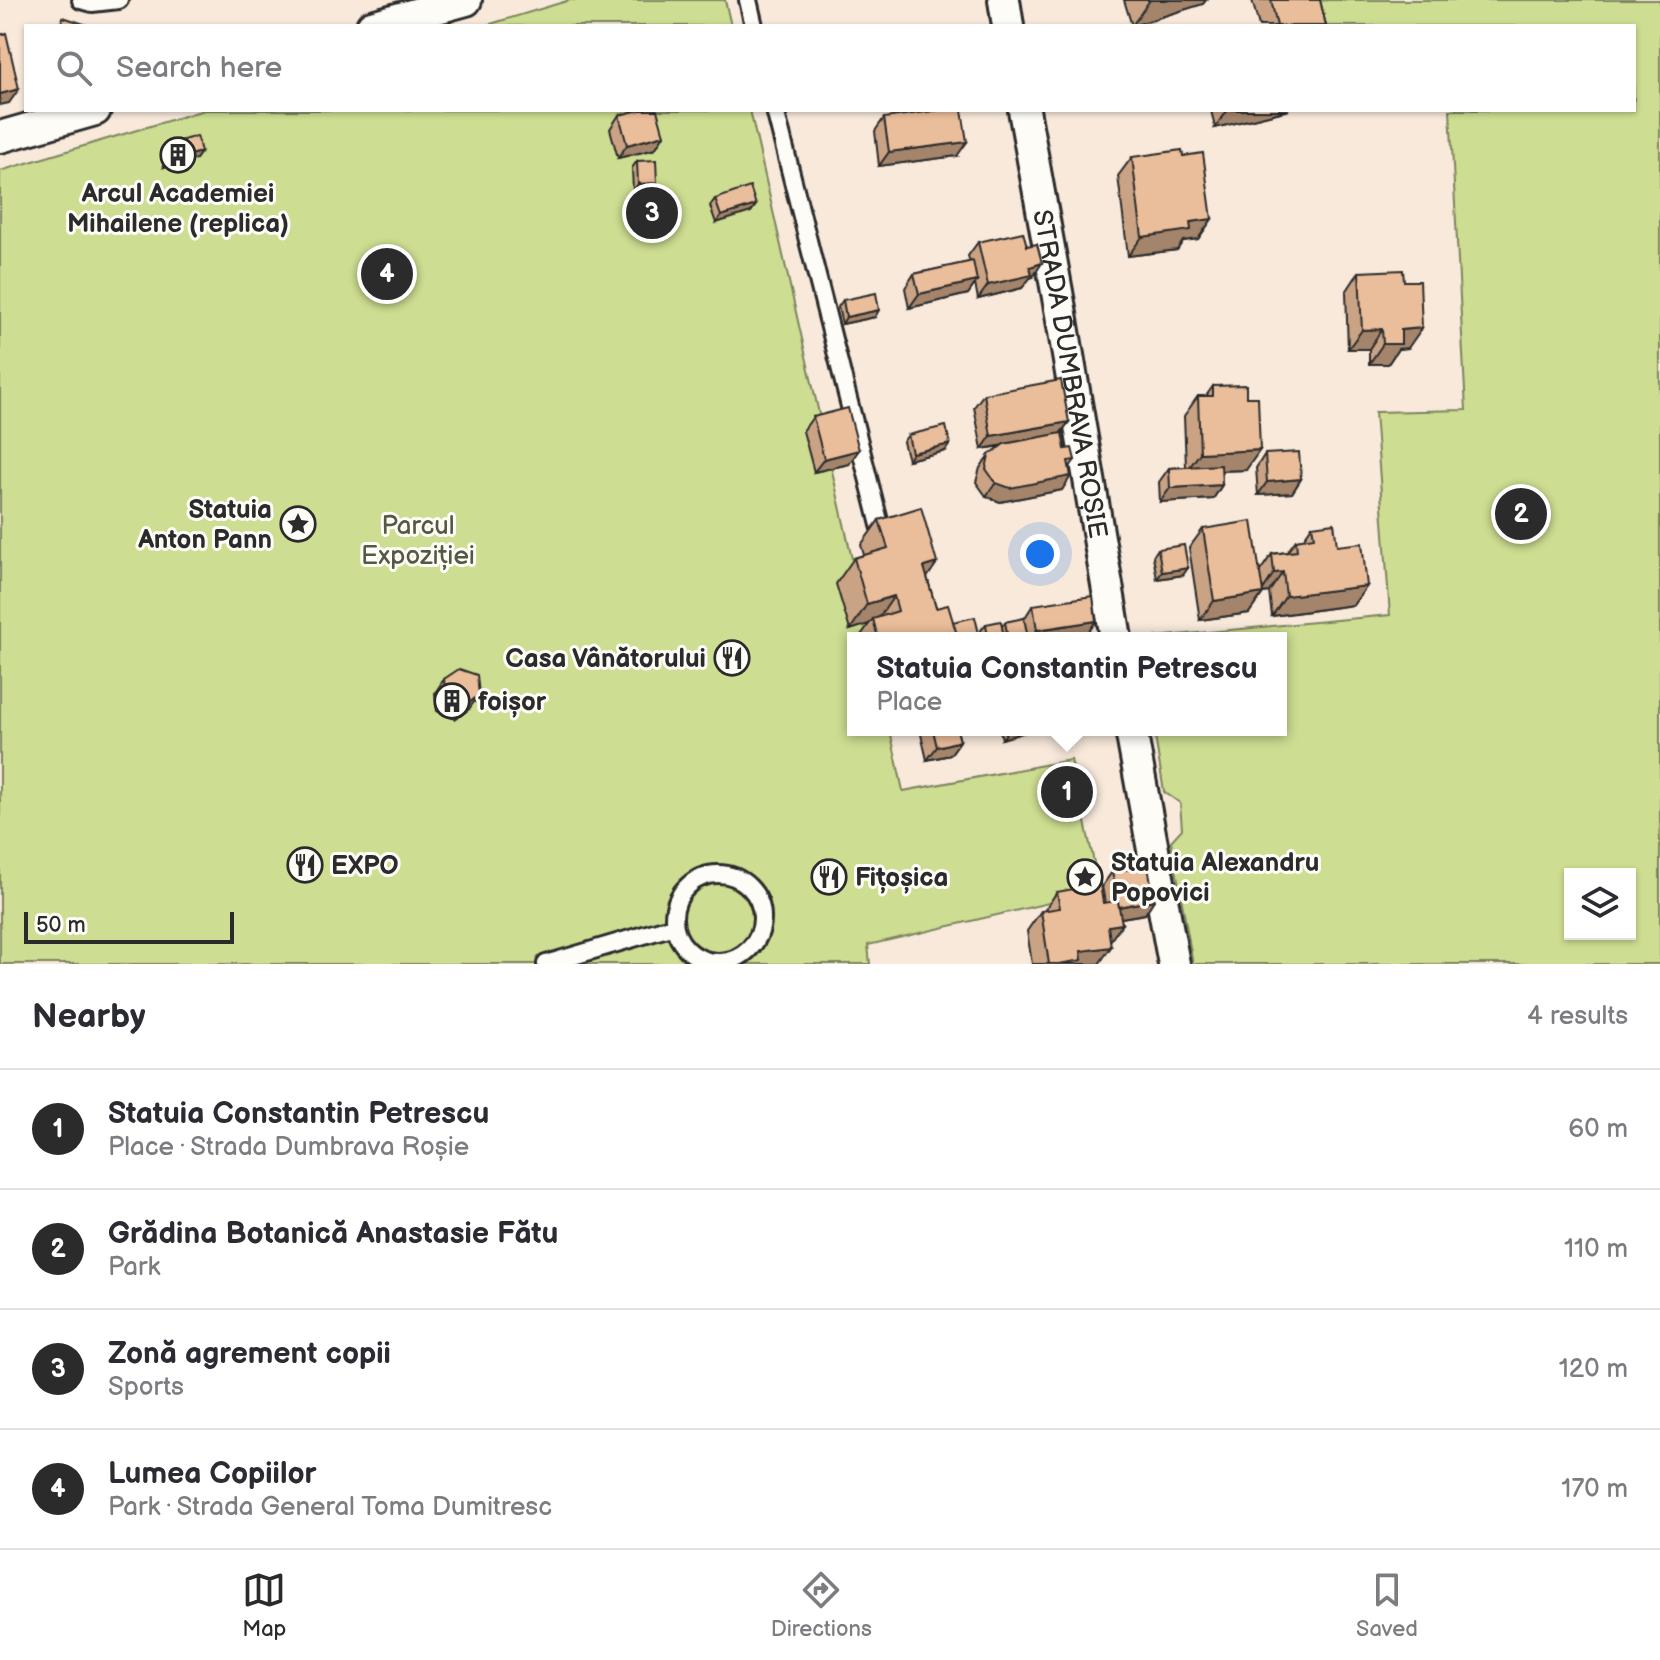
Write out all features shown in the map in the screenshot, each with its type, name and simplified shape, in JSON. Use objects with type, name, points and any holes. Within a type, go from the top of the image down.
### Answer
[{"type":"street","points":[[1004,0],[1008,24]]},
{"type":"street","points":[[379,24],[456,1]]},
{"type":"street","points":[[0,137],[88,112]]},
{"type":"street","name":"STRADA DUMBRAVA ROȘIE","points":[[1024,112],[1115,632]]},
{"type":"street","points":[[1132,736],[1174,964]]},
{"type":"lane","points":[[81,0],[92,3],[119,0]]},
{"type":"lane","points":[[748,0],[754,24]]},
{"type":"lane","points":[[776,112],[880,525]]},
{"type":"lane","points":[[713,874],[725,874],[748,886],[760,908],[758,936],[740,956],[727,961],[699,958],[687,950],[674,926],[678,898],[687,886],[713,874]]},
{"type":"lane","points":[[546,964],[674,926]]},
{"type":"green space","points":[[570,0],[725,0],[731,24],[491,24]]},
{"type":"green space","points":[[1314,0],[1660,0],[1660,964],[1193,964],[1171,841],[1182,829],[1180,803],[1164,792],[1155,736],[1287,736],[1287,632],[1208,632],[1390,615],[1375,412],[1466,410],[1450,112],[1636,112],[1636,24],[1320,24]]},
{"type":"green space","name":"Parcul Expoziției","points":[[197,112],[750,112],[869,632],[847,632],[847,736],[891,736],[903,791],[1071,760],[1096,871],[1083,895],[868,945],[870,964],[0,964],[0,171]]},
{"type":"building","points":[[1271,0],[1320,0],[1326,24],[1277,24]]},
{"type":"building","points":[[63,17],[84,24],[61,24]]},
{"type":"building","points":[[6,33],[19,89],[0,94],[0,35]]},
{"type":"building","points":[[658,112],[664,135],[627,145],[619,115]]},
{"type":"building","points":[[926,112],[962,112],[967,142],[889,152],[884,118]]},
{"type":"building","points":[[197,136],[201,152],[169,160],[166,145]]},
{"type":"building","points":[[1182,150],[1183,156],[1203,153],[1212,219],[1190,222],[1191,230],[1142,237],[1132,157]]},
{"type":"building","points":[[656,160],[657,183],[638,184],[637,161]]},
{"type":"building","points":[[750,187],[756,205],[721,216],[715,199]]},
{"type":"building","points":[[1023,232],[1027,246],[1037,244],[1042,263],[1030,267],[1032,275],[988,285],[978,242]]},
{"type":"building","points":[[973,261],[977,281],[919,294],[914,274]]},
{"type":"building","points":[[1403,270],[1404,281],[1420,281],[1422,328],[1401,330],[1401,344],[1383,344],[1382,329],[1362,330],[1359,272]]},
{"type":"building","points":[[876,293],[879,310],[846,317],[843,300]]},
{"type":"building","points":[[1061,380],[1069,422],[991,436],[984,394]]},
{"type":"building","points":[[1246,385],[1246,397],[1258,397],[1260,450],[1200,453],[1198,396],[1213,396],[1213,386]]},
{"type":"building","points":[[848,408],[859,450],[824,459],[813,417]]},
{"type":"building","points":[[946,426],[950,444],[912,453],[908,435]]},
{"type":"building","points":[[1062,433],[1065,449],[1072,448],[1075,460],[1068,461],[1071,476],[1010,488],[996,483],[986,469],[989,455],[1004,444]]},
{"type":"building","points":[[1299,452],[1301,479],[1267,482],[1265,454]]},
{"type":"building","points":[[1221,465],[1222,485],[1170,488],[1169,468]]},
{"type":"building","points":[[921,507],[937,563],[924,567],[936,608],[948,605],[956,632],[876,632],[873,619],[898,611],[894,596],[867,604],[854,558],[888,548],[879,520]]},
{"type":"building","points":[[1252,521],[1263,593],[1214,601],[1203,529]]},
{"type":"building","points":[[1334,523],[1337,546],[1362,543],[1367,586],[1286,596],[1283,572],[1274,573],[1272,554],[1297,551],[1296,540],[1314,537],[1312,526]]},
{"type":"building","points":[[1184,545],[1188,568],[1162,572],[1158,549]]},
{"type":"building","points":[[1093,596],[1096,621],[1037,630],[1033,605]]},
{"type":"building","points":[[975,617],[979,632],[956,632],[953,622]]},
{"type":"building","points":[[1024,618],[1027,632],[1007,632],[1005,622]]},
{"type":"building","points":[[1001,621],[1003,632],[987,632],[986,624]]},
{"type":"building","points":[[459,669],[477,675],[479,695],[465,706],[446,697],[444,679]]},
{"type":"building","points":[[934,736],[959,736],[960,741],[937,747]]},
{"type":"building","points":[[1148,866],[1154,900],[1119,907],[1112,872]]},
{"type":"building","points":[[1100,884],[1103,903],[1118,901],[1122,924],[1108,926],[1111,947],[1081,951],[1082,960],[1049,964],[1041,911],[1060,908],[1057,892]]},
{"type":"place","name":"Arcul Academiei Mihailene (replica)","points":[[178,155]]},
{"type":"place","name":"Zonă agrement copii","points":[[652,213]]},
{"type":"place","name":"Lumea Copiilor","points":[[387,274]]},
{"type":"place","name":"Grădina Botanică Anastasie Fătu","points":[[1521,514]]},
{"type":"place","name":"Statuia Anton Pann","points":[[298,524]]},
{"type":"place","name":"Casa Vânătorului","points":[[732,658]]},
{"type":"place","name":"foișor","points":[[452,701]]},
{"type":"place","name":"Statuia Constantin Petrescu","points":[[1067,792]]},
{"type":"place","name":"EXPO","points":[[305,865]]},
{"type":"place","name":"Fițoșica","points":[[829,877]]},
{"type":"place","name":"Statuia Alexandru Popovici","points":[[1085,877]]}]
